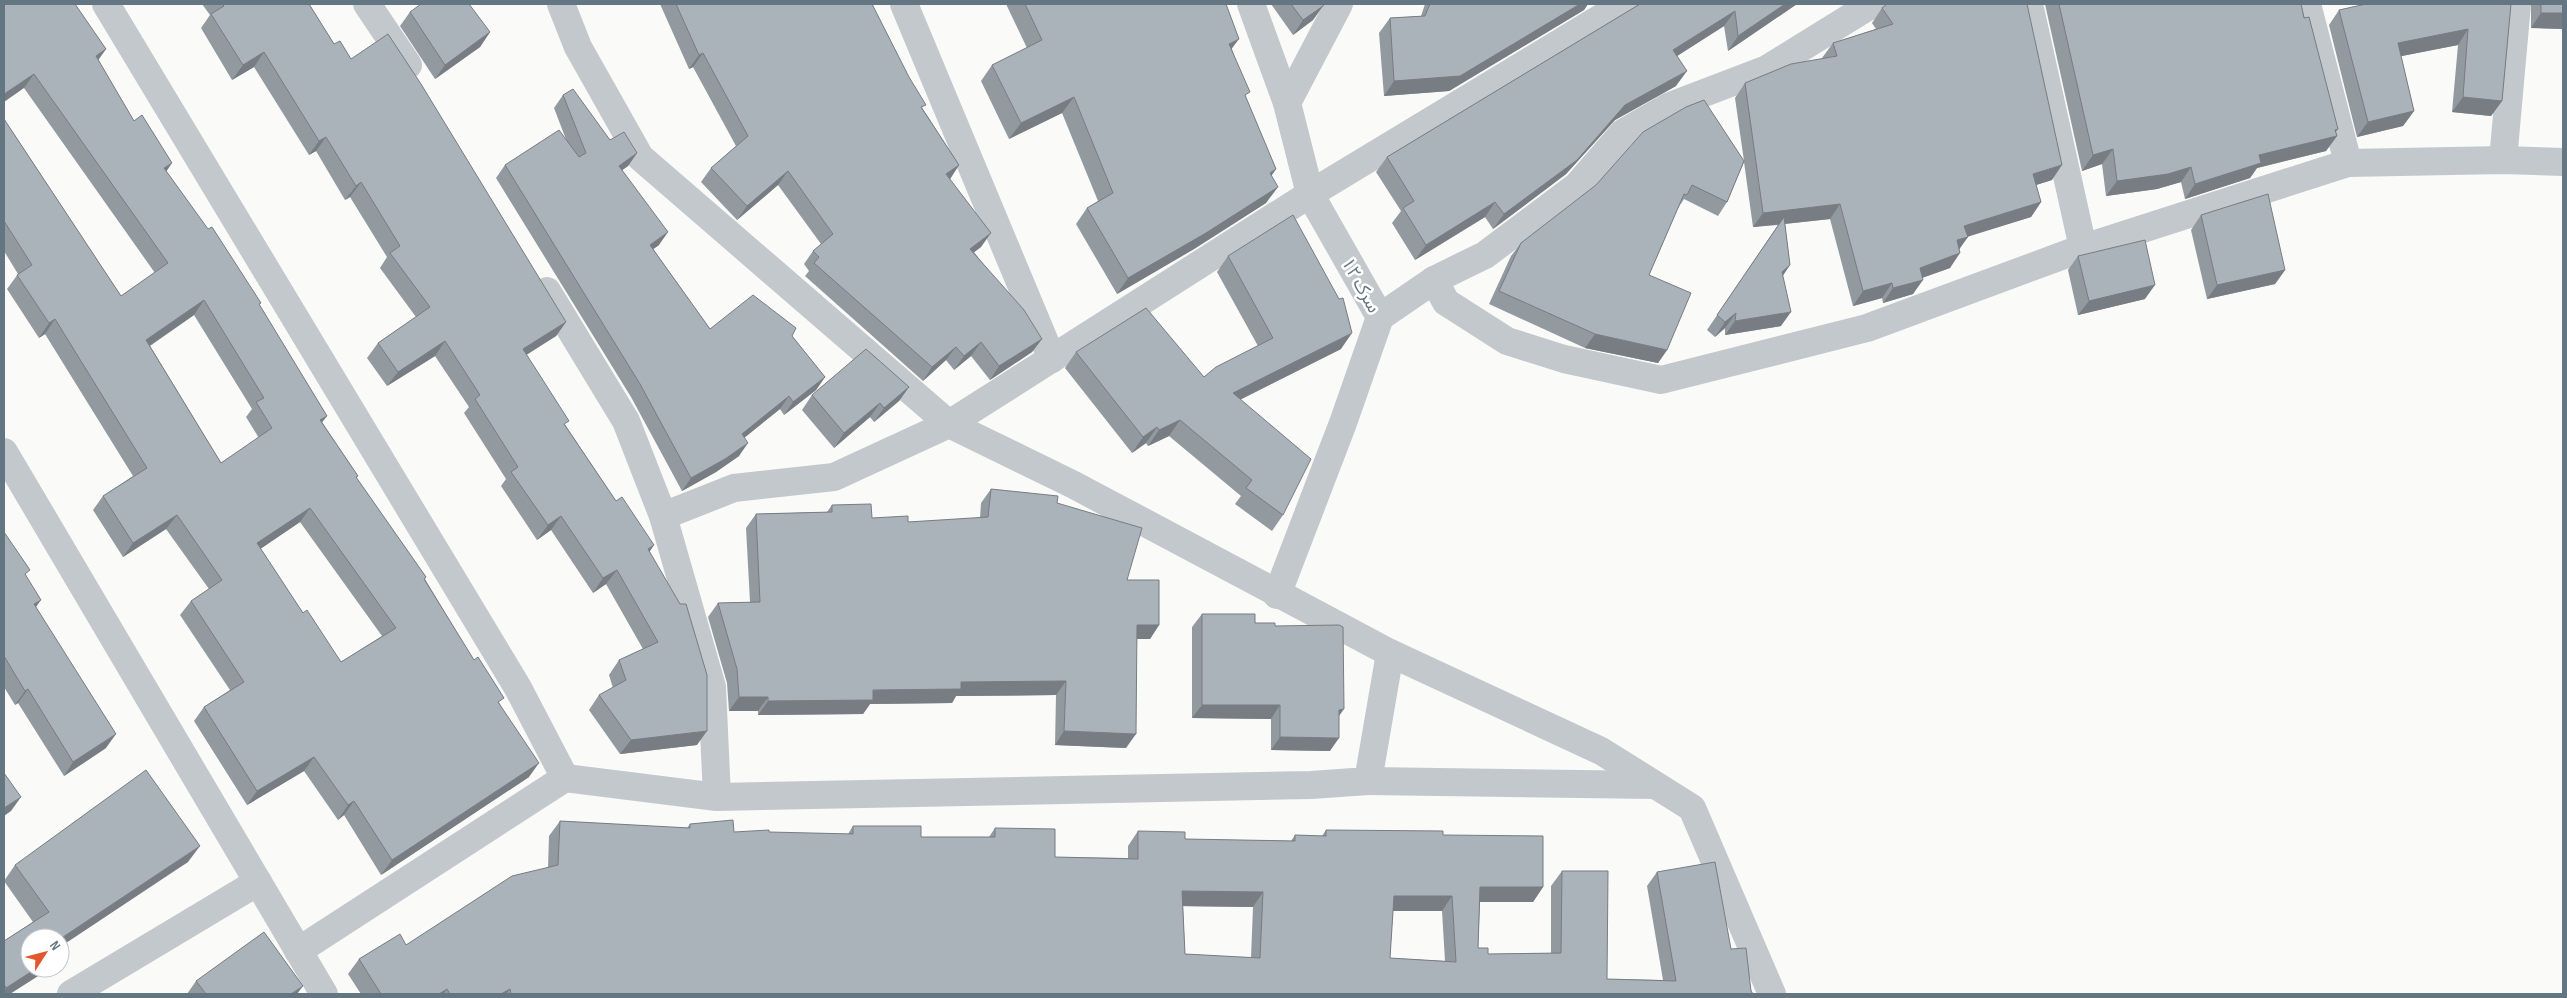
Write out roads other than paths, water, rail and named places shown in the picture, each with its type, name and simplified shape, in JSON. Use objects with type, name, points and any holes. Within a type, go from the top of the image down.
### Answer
[{"type":"street","points":[[106,4],[518,688],[565,778]]},
{"type":"street","points":[[367,4],[424,90]]},
{"type":"street","points":[[561,4],[578,47],[640,156],[949,424],[1074,485],[1277,595],[1390,653],[1601,751],[1692,808],[1772,994]]},
{"type":"street","points":[[904,4],[1052,360]]},
{"type":"street","name":"سرک ۱۲","points":[[1251,4],[1287,103],[1310,194],[1380,317],[1343,424],[1277,595]]},
{"type":"street","points":[[1287,103],[1339,4]]},
{"type":"street","points":[[663,516],[734,488],[834,478],[949,424],[1310,194],[1624,4]]},
{"type":"street","points":[[1380,317],[1434,280],[1485,255],[1577,186],[1623,133],[1670,106],[1767,69],[1872,4]]},
{"type":"street","points":[[2030,4],[2083,248]]},
{"type":"street","points":[[2307,4],[2348,163]]},
{"type":"street","points":[[2503,160],[2517,4]]},
{"type":"street","points":[[1434,280],[1446,302],[1507,341],[1564,359],[1662,380],[1867,328],[2083,248],[2348,163],[2503,160],[2563,162]]},
{"type":"street","points":[[533,268],[626,422],[663,516],[712,687],[717,797]]},
{"type":"street","points":[[4,452],[324,994]]},
{"type":"street","points":[[1368,781],[1390,653]]},
{"type":"street","points":[[298,951],[565,778],[717,797],[1301,785],[1368,781],[1654,785]]},
{"type":"street","points":[[71,994],[258,882]]}]
